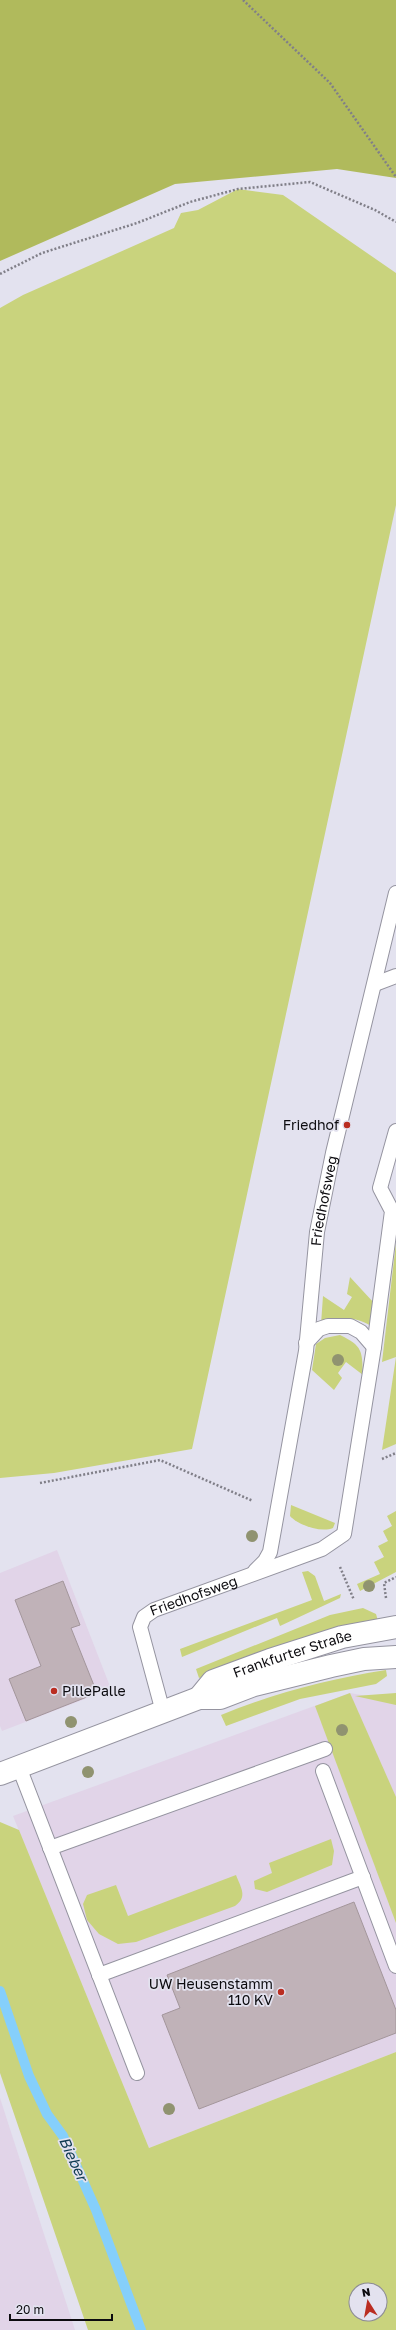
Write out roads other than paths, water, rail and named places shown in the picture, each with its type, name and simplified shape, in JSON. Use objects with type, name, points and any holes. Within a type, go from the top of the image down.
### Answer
[{"type":"street","name":"Frankfurter Straße","points":[[199,1698],[213,1681],[270,1660],[342,1637],[396,1627]]},
{"type":"street","name":"Frankfurter Straße","points":[[10,1770],[199,1698],[220,1698],[254,1685],[364,1659],[396,1657]]},
{"type":"lane","name":"Friedhofsweg","points":[[163,1712],[140,1627],[144,1617],[154,1610],[254,1572],[265,1561],[270,1552],[306,1343],[317,1232],[333,1153],[396,893]]},
{"type":"lane","points":[[375,984],[396,976]]},
{"type":"lane","points":[[254,1572],[322,1549],[344,1534],[374,1347],[392,1211],[380,1188],[396,1132]]},
{"type":"lane","points":[[306,1343],[319,1329],[324,1327],[350,1326],[361,1332],[374,1347]]},
{"type":"lane","points":[[50,1848],[325,1750]]},
{"type":"lane","points":[[10,1770],[50,1848],[137,2072]]},
{"type":"lane","points":[[324,1771],[396,1966]]},
{"type":"lane","points":[[99,1975],[363,1877]]},
{"type":"waterway","name":"Bieber","points":[[0,1991],[29,2076],[47,2114],[63,2136],[96,2210],[141,2330]]},
{"type":"place","name":"Friedhof","points":[[347,1125]]},
{"type":"place","name":"PillePalle","points":[[54,1691]]},
{"type":"place","name":"UW Heusenstamm 110 KV","points":[[281,1992]]}]
